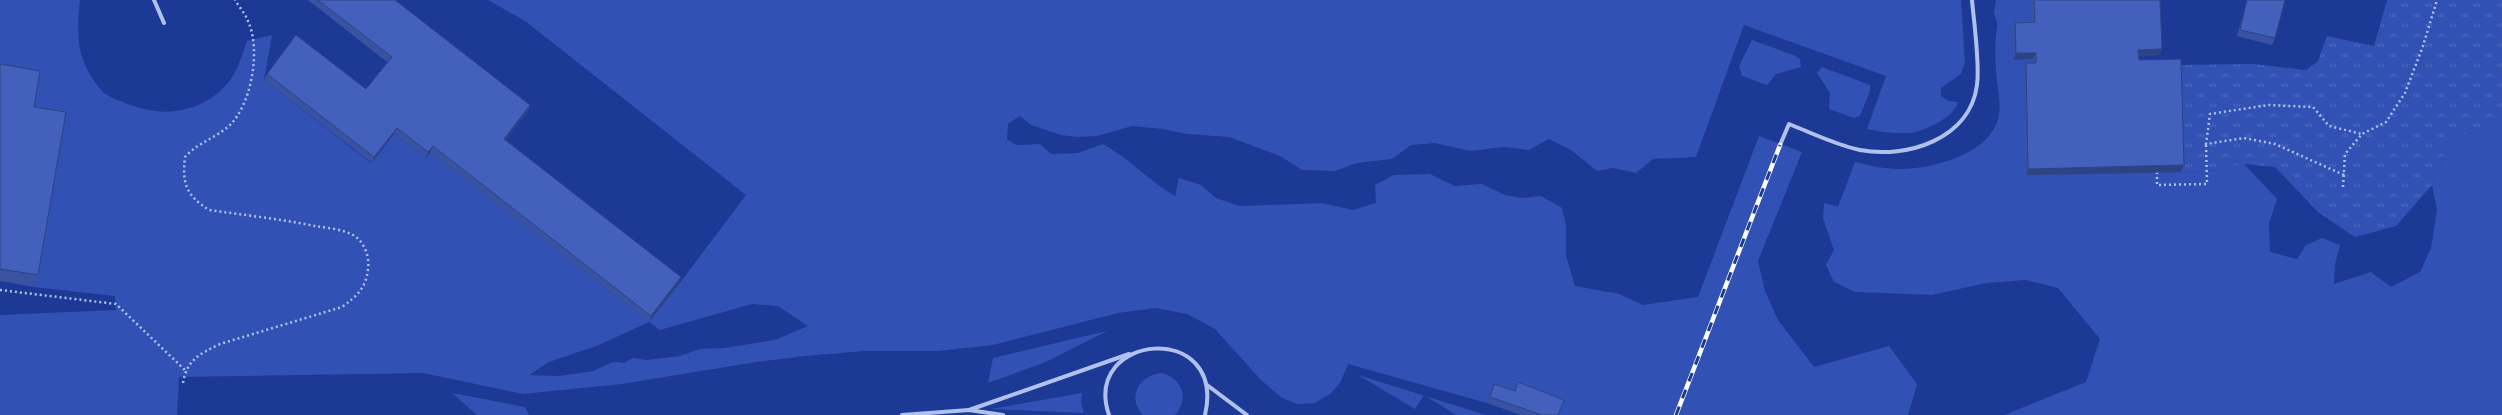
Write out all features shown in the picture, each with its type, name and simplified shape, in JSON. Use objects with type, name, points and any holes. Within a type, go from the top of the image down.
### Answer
[{"type":"street","points":[[154,0],[164,23]]},
{"type":"street","points":[[1780,144],[1789,124],[1859,150],[1880,152],[1909,150],[1937,140],[1955,129],[1969,110],[1977,85],[1972,0]]},
{"type":"street","points":[[969,410],[1133,352],[1156,347],[1178,351],[1191,359],[1201,371],[1207,385],[1208,402],[1205,415]]},
{"type":"street","points":[[1109,415],[1106,406],[1106,390],[1111,375],[1121,362],[1133,352]]},
{"type":"street","points":[[1207,385],[1247,415]]},
{"type":"street","points":[[902,415],[969,410],[1002,415]]},
{"type":"path","points":[[183,383],[185,370],[192,360],[220,344],[342,307],[357,296],[367,281],[369,262],[365,248],[355,235],[342,230],[302,223],[209,210],[196,202],[188,192],[185,181],[185,157],[191,150],[216,136],[231,124],[245,104],[252,78],[254,44],[248,21],[235,0]]},
{"type":"path","points":[[2343,187],[2345,154],[2362,134],[2386,122],[2405,93],[2437,0]]},
{"type":"path","points":[[2157,172],[2157,185],[2207,184],[2206,144],[2210,114],[2269,105],[2313,107],[2329,126],[2362,134]]},
{"type":"path","points":[[2206,144],[2244,138],[2275,144],[2344,175]]},
{"type":"path","points":[[0,290],[116,304],[185,370]]},
{"type":"green space","points":[[0,0],[80,0],[78,22],[79,45],[83,60],[92,78],[108,96],[136,107],[164,112],[191,108],[203,103],[215,95],[230,81],[239,64],[247,41],[272,35],[264,80],[371,163],[394,134],[426,158],[430,153],[679,284],[746,195],[525,21],[488,0],[1961,0],[1965,62],[1961,74],[1941,88],[1941,96],[1948,101],[1958,102],[1956,108],[1945,118],[1916,132],[1893,133],[1878,131],[1867,129],[1886,76],[1744,25],[1696,157],[1653,159],[1636,173],[1613,168],[1597,171],[1571,150],[1549,139],[1529,150],[1504,147],[1470,151],[1435,143],[1411,145],[1392,159],[1357,163],[1335,171],[1302,170],[1280,156],[1229,137],[1186,134],[1163,129],[1132,126],[1097,136],[1077,137],[1061,135],[1031,125],[1020,116],[1008,124],[1007,139],[1016,145],[1040,144],[1051,154],[1078,153],[1103,144],[1122,156],[1157,184],[1175,196],[1179,178],[1201,185],[1216,198],[1239,206],[1322,203],[1353,210],[1376,203],[1375,185],[1394,175],[1430,174],[1455,186],[1482,184],[1505,195],[1522,198],[1541,196],[1562,208],[1566,226],[1566,256],[1575,286],[1619,294],[1643,305],[1698,297],[1759,136],[1802,152],[1758,261],[1765,291],[1778,320],[1814,367],[1889,346],[1917,384],[1908,415],[1558,415],[1492,390],[1487,403],[1348,364],[1340,383],[1330,394],[1315,403],[1298,404],[1282,398],[1261,380],[1215,329],[1187,314],[1156,308],[1118,313],[993,345],[938,351],[863,351],[806,356],[756,362],[622,384],[523,394],[423,373],[179,377],[177,415],[0,415],[0,315],[116,310],[115,296],[34,287],[62,123],[30,118],[0,76]],"holes":[[[752,304],[778,306],[808,326],[775,340],[724,348],[700,349],[680,356],[647,360],[633,358],[624,363],[613,362],[593,371],[559,376],[529,375],[549,362],[599,345],[649,322],[660,330]]]},
{"type":"green space","points":[[1996,0],[2032,0],[2033,69],[2026,175],[2222,170],[2244,164],[2277,199],[2269,224],[2270,252],[2297,259],[2306,245],[2322,238],[2340,245],[2335,264],[2334,284],[2371,272],[2391,287],[2420,272],[2431,248],[2437,210],[2432,185],[2451,139],[2502,122],[2502,415],[2004,415],[2086,382],[2100,339],[2058,288],[2026,280],[1986,283],[1932,295],[1855,292],[1834,282],[1826,265],[1834,250],[1823,218],[1824,203],[1838,207],[1855,162],[1881,168],[1897,169],[1911,169],[1942,163],[1973,149],[1986,140],[1995,128],[1999,114],[1995,60],[1997,21],[1994,12]]},
{"type":"green space","points":[[2387,0],[2502,0],[2502,122],[2451,139],[2432,185],[2396,226],[2355,237],[2318,212],[2275,167],[2244,164],[2222,170],[2181,172],[2179,65],[2253,64],[2306,70],[2318,61],[2327,36],[2374,46]]},
{"type":"green space","points":[[1752,40],[1796,56],[1800,59],[1801,67],[1776,74],[1767,85],[1742,76],[1739,66]]},
{"type":"green space","points":[[1822,67],[1870,85],[1870,91],[1860,116],[1854,118],[1829,109],[1830,93],[1817,73]]},
{"type":"green space","points":[[1107,331],[1046,362],[988,383],[993,358]]},
{"type":"green space","points":[[1162,373],[1175,380],[1179,385],[1183,396],[1182,403],[1175,415],[1143,415],[1138,408],[1135,394],[1141,382],[1154,375]]},
{"type":"green space","points":[[1358,375],[1424,396],[1415,409]]},
{"type":"green space","points":[[452,393],[525,407],[529,415],[477,415]]},
{"type":"green space","points":[[1082,393],[1081,403],[1084,413],[991,409]]},
{"type":"green space","points":[[1426,396],[1486,415],[1456,415]]},
{"type":"building","points":[[318,0],[395,0],[530,105],[504,139],[681,277],[651,316],[433,146],[428,152],[397,128],[374,157],[267,74],[296,35],[366,89],[392,57]]},
{"type":"building","points":[[2034,0],[2160,0],[2162,49],[2138,50],[2139,60],[2181,59],[2184,165],[2028,169],[2026,63],[2036,63],[2036,53],[2016,53],[2015,23],[2035,22]]},
{"type":"building","points":[[2247,0],[2285,0],[2275,38],[2240,30]]},
{"type":"building","points":[[0,64],[40,71],[34,107],[66,112],[38,275],[0,269]]},
{"type":"building","points":[[1518,382],[1564,400],[1558,415],[1542,415],[1490,397],[1494,384],[1515,391]]},
{"type":"railway","points":[[1676,415],[1780,145]]}]
